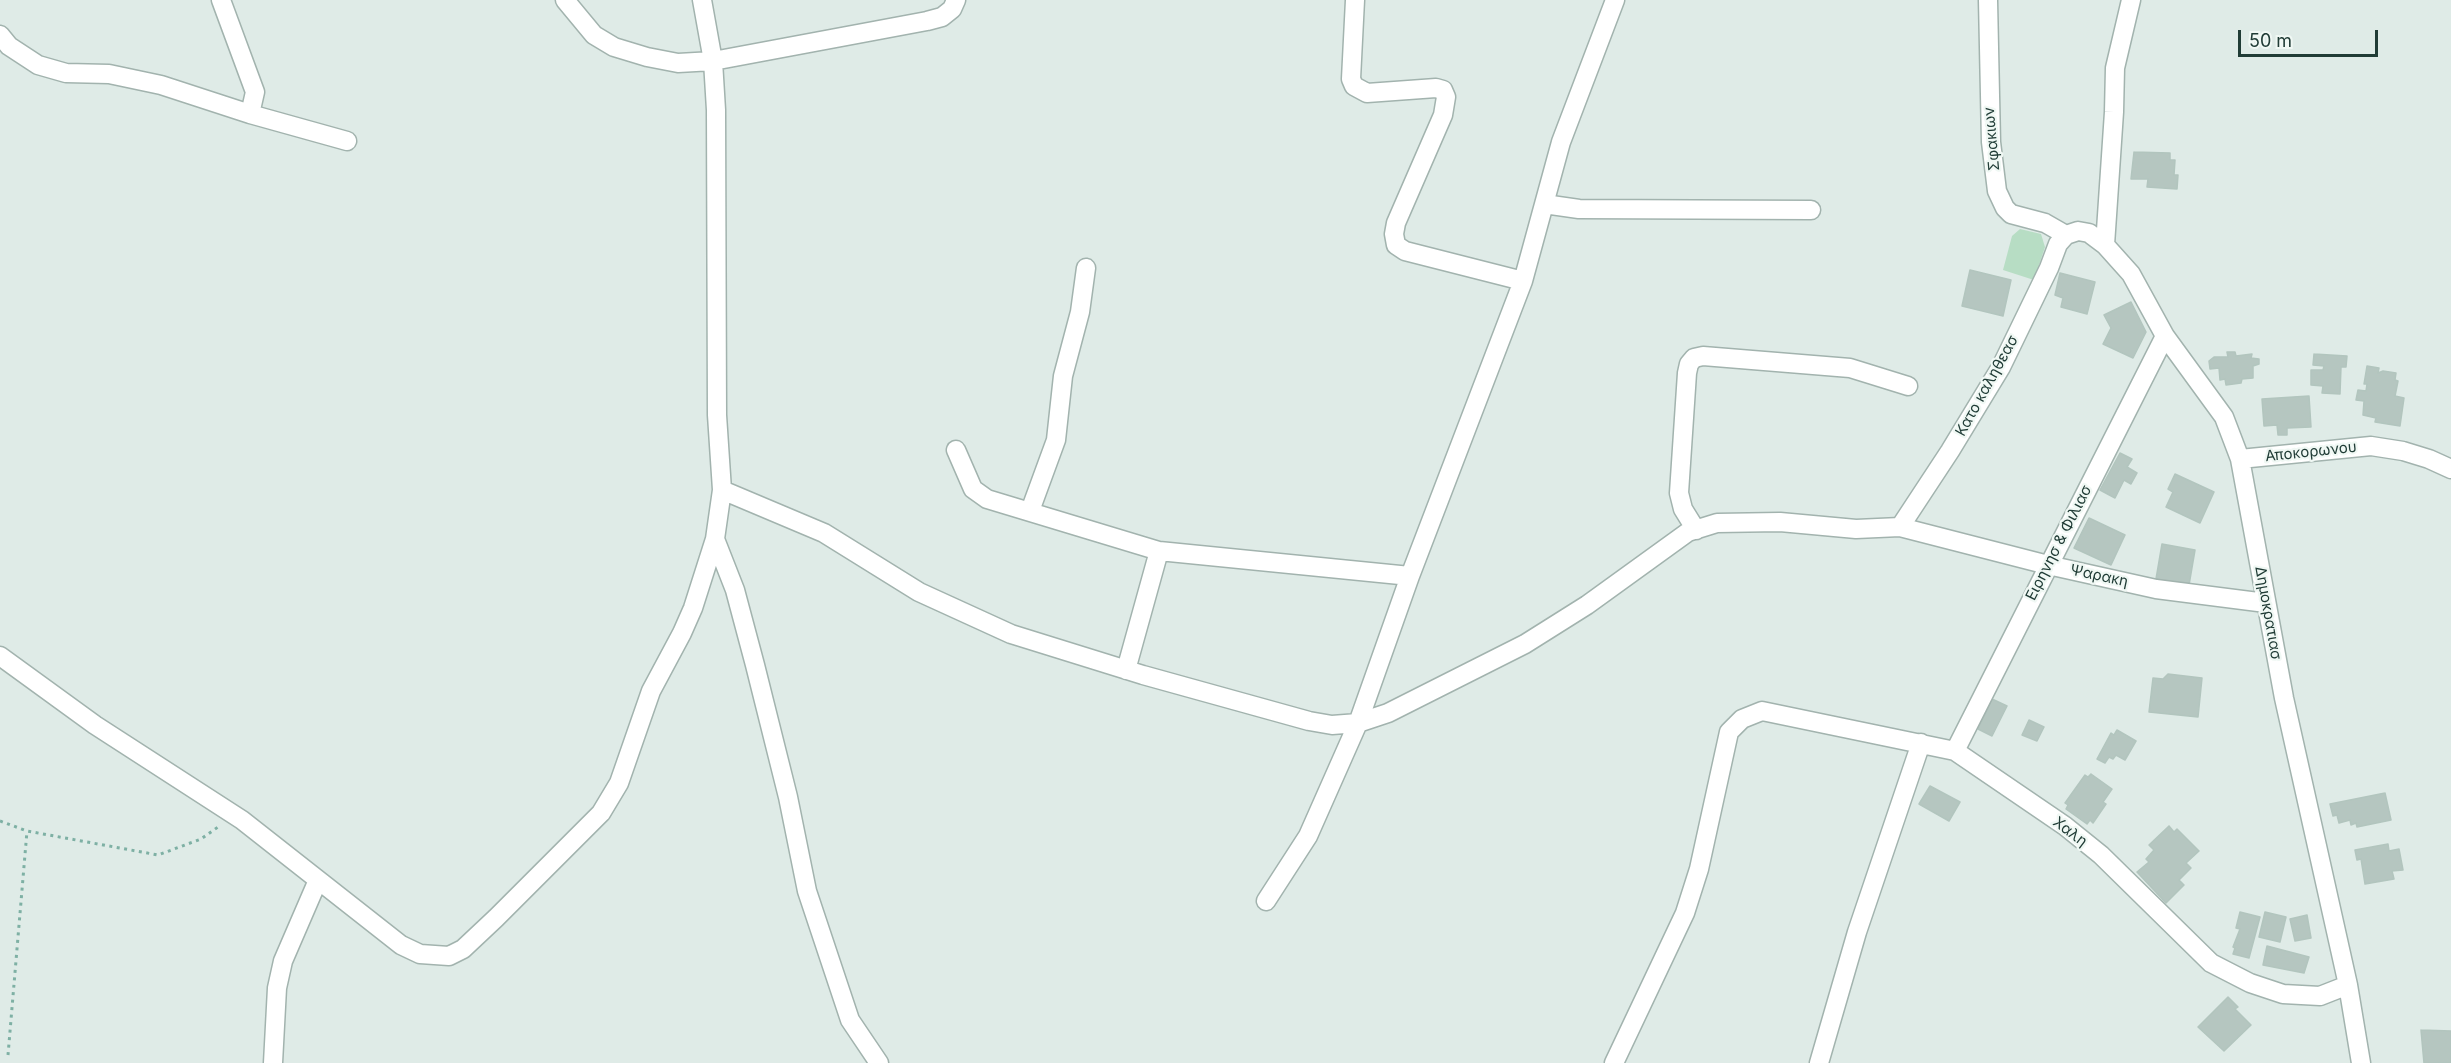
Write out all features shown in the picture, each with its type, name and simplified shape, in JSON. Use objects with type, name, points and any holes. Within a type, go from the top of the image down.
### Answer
[{"type":"street","points":[[221,0],[255,92],[250,114]]},
{"type":"street","points":[[565,0],[594,35],[614,47],[678,63],[713,61],[927,21],[942,17],[952,9],[956,0]]},
{"type":"street","points":[[0,656],[94,725],[234,815],[401,945],[420,954],[435,956],[449,956],[464,949],[601,813],[619,783],[651,691],[682,633],[715,539],[722,490],[717,415],[716,132],[713,61],[702,0]]},
{"type":"street","points":[[1355,0],[1351,79],[1354,86],[1367,93],[1436,88],[1443,90],[1446,97],[1443,115],[1396,223],[1394,234],[1396,245],[1405,250],[1523,281]]},
{"type":"street","points":[[1266,902],[1308,836],[1358,723],[1410,576],[1523,281],[1561,142],[1615,0]]},
{"type":"street","name":"Σφακιων","points":[[1988,0],[1991,142],[1997,191],[2004,208],[2011,214],[2045,223],[2064,237]]},
{"type":"street","points":[[2105,245],[2115,68],[2131,0]]},
{"type":"street","points":[[0,35],[9,46],[38,64],[66,73],[109,74],[161,85],[250,114],[347,141]]},
{"type":"street","points":[[1544,204],[1579,208],[1811,210]]},
{"type":"street","name":"Δημοκρατιασ","points":[[2064,237],[2078,231],[2089,233],[2105,245],[2131,274],[2165,336],[2224,417],[2240,459],[2284,698],[2348,985],[2361,1063]]},
{"type":"street","name":"Κατο καληθεασ","points":[[1900,527],[2001,367],[2049,268],[2058,244],[2064,237]]},
{"type":"street","points":[[1030,511],[1056,440],[1063,376],[1080,312],[1086,268]]},
{"type":"street","name":"Ειρηνησ & Φιλιασ","points":[[1955,751],[2165,336]]},
{"type":"street","points":[[1696,530],[1683,509],[1679,493],[1687,374],[1689,364],[1694,358],[1703,356],[1850,369],[1908,387]]},
{"type":"street","name":"Αποκορωνου","points":[[2240,459],[2371,446],[2403,451],[2451,469]]},
{"type":"street","points":[[956,450],[973,489],[987,499],[1159,551],[1410,576]]},
{"type":"street","name":"Ψαρακη","points":[[722,490],[824,533],[919,592],[1011,634],[1126,670],[1309,721],[1332,725],[1358,723],[1388,713],[1525,644],[1587,605],[1688,532],[1717,523],[1780,522],[1856,529],[1900,527],[2048,565],[2156,589],[2266,603]]},
{"type":"street","points":[[715,539],[735,590],[755,665],[786,791],[807,891],[850,1020],[879,1063]]},
{"type":"street","points":[[1126,670],[1159,551]]},
{"type":"street","name":"Χαλη","points":[[1614,1063],[1685,913],[1699,869],[1729,732],[1742,719],[1762,711],[1955,751],[2065,826],[2101,855],[2211,963],[2250,982],[2283,994],[2320,996],[2348,985]]},
{"type":"street","points":[[1819,1063],[1857,932],[1921,743]]},
{"type":"street","points":[[273,1063],[277,988],[283,961],[318,879]]},
{"type":"path","points":[[0,821],[27,831],[158,855],[201,839],[234,815]]},
{"type":"path","points":[[8,1055],[27,831]]},
{"type":"green space","points":[[2020,229],[2041,234],[2045,247],[2034,280],[2003,270],[2012,236]]},
{"type":"building","points":[[2134,152],[2170,153],[2170,160],[2175,160],[2174,175],[2178,175],[2177,189],[2147,187],[2148,179],[2131,179]]},
{"type":"building","points":[[1970,270],[2011,280],[2003,316],[1962,306]]},
{"type":"building","points":[[2060,273],[2095,282],[2087,314],[2061,307],[2063,298],[2055,295]]},
{"type":"building","points":[[2131,302],[2146,332],[2133,358],[2103,344],[2111,328],[2104,315]]},
{"type":"building","points":[[2227,352],[2235,352],[2236,356],[2252,354],[2251,358],[2259,359],[2259,364],[2253,366],[2253,378],[2242,379],[2241,383],[2226,385],[2225,379],[2220,380],[2219,368],[2210,369],[2209,361],[2214,357],[2228,357]]},
{"type":"building","points":[[2314,354],[2347,356],[2346,367],[2341,367],[2340,394],[2322,393],[2323,386],[2311,385],[2311,370],[2323,370],[2324,366],[2313,365]]},
{"type":"building","points":[[2367,366],[2379,368],[2378,373],[2383,371],[2396,373],[2395,380],[2398,381],[2395,396],[2404,398],[2400,426],[2375,422],[2376,418],[2363,415],[2364,401],[2356,400],[2358,390],[2366,391],[2367,384],[2364,384]]},
{"type":"building","points":[[2309,396],[2311,427],[2287,428],[2287,435],[2278,435],[2277,425],[2264,426],[2262,399]]},
{"type":"building","points":[[2120,453],[2132,459],[2127,467],[2137,473],[2131,484],[2124,480],[2115,498],[2100,490]]},
{"type":"building","points":[[2175,474],[2214,492],[2200,523],[2166,507],[2173,492],[2168,489]]},
{"type":"building","points":[[2089,518],[2125,535],[2111,565],[2074,548]]},
{"type":"building","points":[[2162,544],[2195,550],[2189,585],[2156,579]]},
{"type":"building","points":[[2168,674],[2202,678],[2198,717],[2149,712],[2153,678],[2163,679]]},
{"type":"building","points":[[1992,699],[2007,706],[1992,736],[1978,729]]},
{"type":"building","points":[[2029,720],[2044,727],[2037,741],[2022,735]]},
{"type":"building","points":[[2117,730],[2136,741],[2125,760],[2116,755],[2113,759],[2109,757],[2105,763],[2097,759],[2111,733],[2114,735]]},
{"type":"building","points":[[2091,774],[2112,789],[2103,802],[2106,804],[2093,823],[2090,820],[2087,824],[2066,809],[2068,805],[2065,803],[2085,775],[2088,777]]},
{"type":"building","points":[[1930,786],[1960,802],[1949,821],[1919,804]]},
{"type":"building","points":[[2385,793],[2391,820],[2357,827],[2356,823],[2351,825],[2350,820],[2339,823],[2337,815],[2333,816],[2330,804]]},
{"type":"building","points":[[2169,826],[2174,832],[2177,829],[2199,851],[2186,863],[2191,868],[2179,880],[2184,885],[2166,903],[2137,872],[2149,862],[2146,859],[2154,850],[2149,845]]},
{"type":"building","points":[[2388,844],[2389,851],[2399,849],[2403,870],[2392,871],[2394,879],[2365,884],[2361,859],[2357,860],[2355,850]]},
{"type":"building","points":[[2240,912],[2260,917],[2249,958],[2233,954],[2235,948],[2233,947],[2240,929],[2236,928]]},
{"type":"building","points":[[2265,912],[2286,917],[2280,942],[2259,937]]},
{"type":"building","points":[[2307,915],[2311,938],[2295,941],[2290,919]]},
{"type":"building","points":[[2267,946],[2309,957],[2304,973],[2263,965]]},
{"type":"building","points":[[2228,997],[2238,1007],[2235,1009],[2251,1025],[2224,1051],[2198,1027]]},
{"type":"building","points":[[2421,1030],[2451,1031],[2451,1063],[2424,1063]]}]
